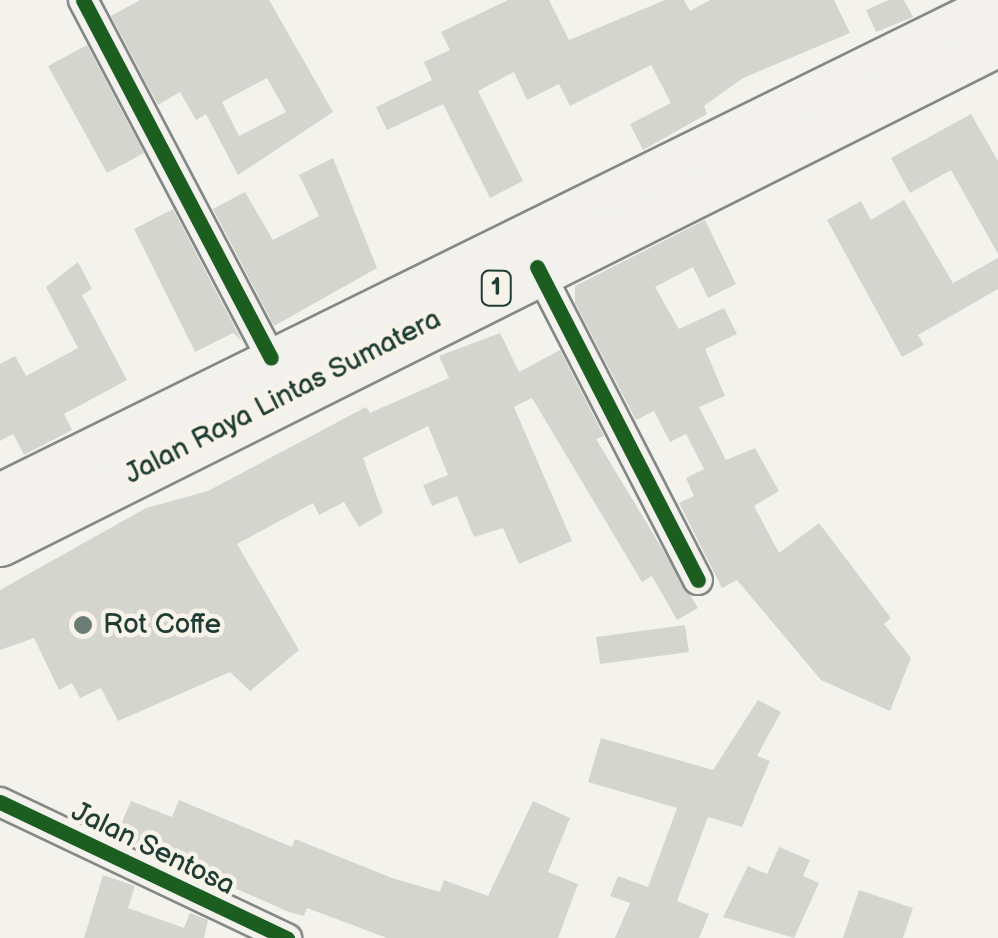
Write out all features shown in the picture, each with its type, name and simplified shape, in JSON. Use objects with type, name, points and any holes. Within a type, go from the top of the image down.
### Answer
[{"type":"highway","name":"Jalan Raya Lintas Sumatera","points":[[0,495],[271,358],[990,15]]},
{"type":"highway","name":"Jalan Raya Lintas Sumatera","points":[[0,543],[537,267],[990,15]]},
{"type":"street","points":[[82,0],[271,358]]},
{"type":"street","points":[[537,267],[698,580]]},
{"type":"street","name":"Jalan Sentosa","points":[[0,802],[287,938]]},
{"type":"building","points":[[140,0],[269,0],[333,112],[238,175],[206,114],[196,120],[180,92],[158,105],[111,16]],"holes":[[[267,78],[286,112],[239,136],[222,102]]]},
{"type":"building","points":[[508,0],[549,0],[569,40],[665,0],[684,0],[690,11],[710,0],[834,0],[850,33],[743,78],[704,106],[707,114],[643,150],[630,124],[671,103],[651,65],[570,106],[559,84],[527,100],[514,72],[478,91],[523,181],[490,198],[443,104],[387,130],[376,107],[432,80],[424,62],[450,50],[441,32]]},
{"type":"building","points":[[889,0],[904,0],[913,17],[876,32],[866,10]]},
{"type":"building","points":[[87,45],[144,153],[107,173],[48,66]]},
{"type":"building","points":[[971,114],[998,161],[998,254],[951,170],[910,193],[891,158]]},
{"type":"building","points":[[333,158],[377,268],[274,326],[213,209],[245,192],[273,240],[319,216],[299,175]]},
{"type":"building","points":[[904,200],[953,283],[998,258],[998,289],[918,335],[924,345],[902,357],[827,220],[861,201],[871,220]]},
{"type":"building","points":[[173,209],[242,341],[233,333],[195,352],[134,229]]},
{"type":"building","points":[[705,220],[736,284],[708,298],[693,267],[655,287],[679,329],[724,308],[737,334],[705,349],[725,396],[699,407],[726,460],[755,448],[779,491],[754,506],[779,553],[819,523],[891,618],[884,624],[911,658],[890,711],[821,680],[737,580],[722,588],[679,503],[694,496],[686,478],[704,469],[686,434],[670,442],[654,411],[636,420],[575,303],[575,286]]},
{"type":"building","points":[[78,262],[92,289],[82,295],[127,380],[64,414],[72,430],[24,455],[13,434],[0,441],[0,364],[15,356],[26,376],[78,348],[46,287]]},
{"type":"building","points":[[500,333],[519,372],[560,350],[604,436],[596,439],[698,608],[677,620],[652,576],[642,582],[532,398],[514,407],[572,541],[519,564],[503,528],[474,537],[457,496],[432,506],[423,485],[448,475],[428,426],[363,458],[383,513],[359,527],[344,502],[319,515],[313,503],[237,544],[299,650],[250,691],[230,672],[118,721],[101,688],[80,698],[72,683],[59,690],[34,638],[0,650],[0,590],[146,508],[208,491],[366,407],[370,413],[449,378],[439,356]]},
{"type":"building","points":[[685,625],[689,652],[600,664],[596,637]]},
{"type":"building","points":[[758,700],[781,712],[757,756],[770,761],[742,827],[708,817],[677,901],[709,914],[699,938],[615,938],[630,903],[610,896],[618,876],[648,887],[677,808],[588,782],[601,738],[713,770]]},
{"type":"building","points":[[179,800],[292,847],[295,839],[392,878],[440,892],[444,880],[488,896],[533,801],[570,818],[548,872],[578,884],[558,938],[387,938],[307,908],[304,916],[289,912],[116,836],[131,801],[172,817]]},
{"type":"building","points":[[779,847],[810,860],[803,876],[819,883],[794,938],[723,917],[748,866],[767,874]]},
{"type":"building","points":[[103,875],[135,886],[128,908],[184,928],[190,913],[208,920],[204,938],[84,938]]},
{"type":"building","points":[[859,890],[913,908],[903,938],[843,938]]},
{"type":"cycle path","points":[[83,0],[271,358]]},
{"type":"cycle path","points":[[537,267],[698,580]]},
{"type":"cycle path","points":[[0,802],[287,938]]},
{"type":"place","name":"Rot Coffe","points":[[83,625]]}]
